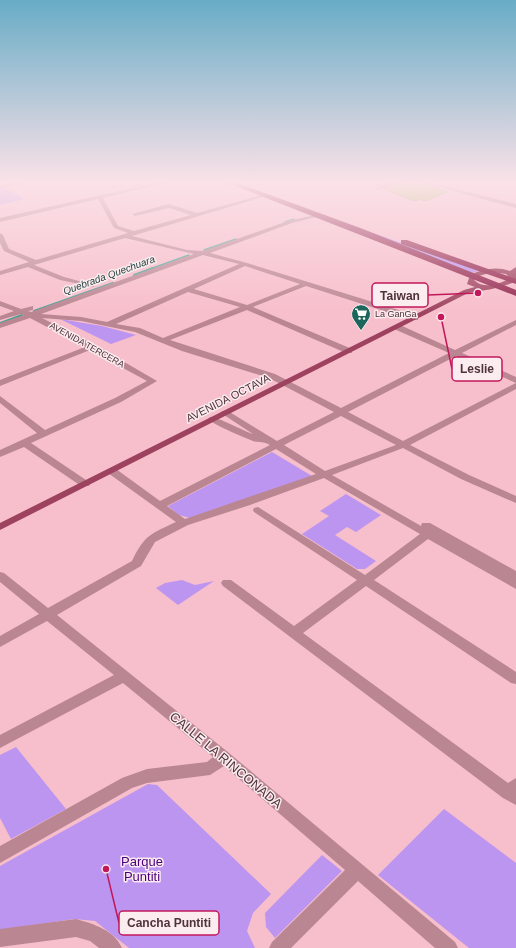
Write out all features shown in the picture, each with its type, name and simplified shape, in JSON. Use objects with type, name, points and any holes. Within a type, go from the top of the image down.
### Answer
[{"type":"highway","points":[[344,225],[487,284],[499,286],[516,293]]},
{"type":"highway","points":[[359,225],[485,270],[513,278]]},
{"type":"highway","points":[[473,277],[496,272]]},
{"type":"highway","points":[[487,284],[513,278]]},
{"type":"main road","points":[[496,272],[516,261]]},
{"type":"main road","points":[[466,291],[473,277],[485,270]]},
{"type":"main road","points":[[499,286],[513,278]]},
{"type":"main road","name":"AVENIDA OCTAVA","points":[[0,527],[112,472],[285,382],[415,318],[466,291],[487,284]]},
{"type":"street","points":[[115,225],[116,227],[134,233]]},
{"type":"street","points":[[0,273],[162,225]]},
{"type":"street","points":[[2,316],[22,311],[187,252],[198,251],[272,225]]},
{"type":"street","points":[[0,326],[281,225]]},
{"type":"street","points":[[0,235],[6,250],[36,263]]},
{"type":"street","points":[[125,236],[187,252],[202,253],[245,264],[415,318]]},
{"type":"street","points":[[109,324],[245,264]]},
{"type":"street","points":[[29,265],[62,279],[92,286]]},
{"type":"street","points":[[164,340],[307,283]]},
{"type":"street","points":[[187,289],[247,307],[349,351]]},
{"type":"street","name":"AVENIDA TERCERA","points":[[0,303],[31,315],[92,347],[153,382],[44,434]]},
{"type":"street","points":[[31,315],[81,319],[137,330],[185,349],[272,376],[466,477],[516,500]]},
{"type":"street","points":[[160,505],[516,322]]},
{"type":"street","points":[[397,327],[516,380]]},
{"type":"street","points":[[0,383],[92,347]]},
{"type":"street","points":[[0,642],[48,616],[137,563],[142,550],[152,539],[184,523],[246,503],[404,445],[516,386]]},
{"type":"street","points":[[0,399],[44,434],[0,454]]},
{"type":"street","points":[[226,413],[277,446],[329,473],[431,532],[516,585]]},
{"type":"street","points":[[213,419],[235,431],[277,446]]},
{"type":"street","points":[[25,443],[86,484]]},
{"type":"street","points":[[112,472],[184,523]]},
{"type":"street","points":[[258,510],[516,679]]},
{"type":"street","points":[[431,532],[516,576]]},
{"type":"street","points":[[294,632],[431,532]]},
{"type":"street","name":"CALLE LA RINCONADA","points":[[0,576],[224,757],[449,948]]},
{"type":"street","points":[[227,583],[513,792]]},
{"type":"street","points":[[0,742],[124,676]]},
{"type":"street","points":[[0,855],[127,783],[147,776],[210,768],[224,757]]},
{"type":"street","points":[[278,948],[357,870]]},
{"type":"street","points":[[0,938],[76,928],[95,933],[113,948]]},
{"type":"green space","points":[[355,227],[481,270],[473,273]]},
{"type":"green space","points":[[60,319],[102,326],[136,335],[111,344]]},
{"type":"green space","points":[[272,452],[312,476],[190,518],[179,515],[168,506]]},
{"type":"green space","points":[[346,494],[381,515],[356,532],[347,527],[335,535],[376,561],[365,569],[357,569],[302,534],[329,516],[320,511]]},
{"type":"green space","points":[[182,580],[195,585],[214,581],[178,605],[156,588],[165,583]]},
{"type":"green space","points":[[16,747],[66,809],[11,839],[0,818],[0,755]]},
{"type":"green space","name":"Parque Puntiti","points":[[148,784],[157,785],[271,894],[253,913],[247,931],[255,948],[129,948],[95,921],[74,919],[0,930],[0,866]]},
{"type":"green space","points":[[444,809],[516,863],[516,948],[469,948],[378,875]]},
{"type":"green space","points":[[322,855],[342,871],[275,938],[266,927],[265,913]]},
{"type":"waterway","name":"Quebrada Quechuara","points":[[204,250],[236,239]]},
{"type":"waterway","name":"Quebrada Quechuara","points":[[150,269],[189,255]]},
{"type":"waterway","name":"Quebrada Quechuara","points":[[134,275],[153,268]]},
{"type":"waterway","name":"Quebrada Quechuara","points":[[34,311],[113,283]]},
{"type":"waterway","name":"Quebrada Quechuara","points":[[0,323],[22,315]]},
{"type":"place","name":"Taiwan","points":[[478,293]]},
{"type":"place","name":"Leslie","points":[[441,317]]},
{"type":"place","name":"La GanGa","points":[[361,331]]},
{"type":"place","name":"Cancha Puntiti","points":[[106,869]]}]
